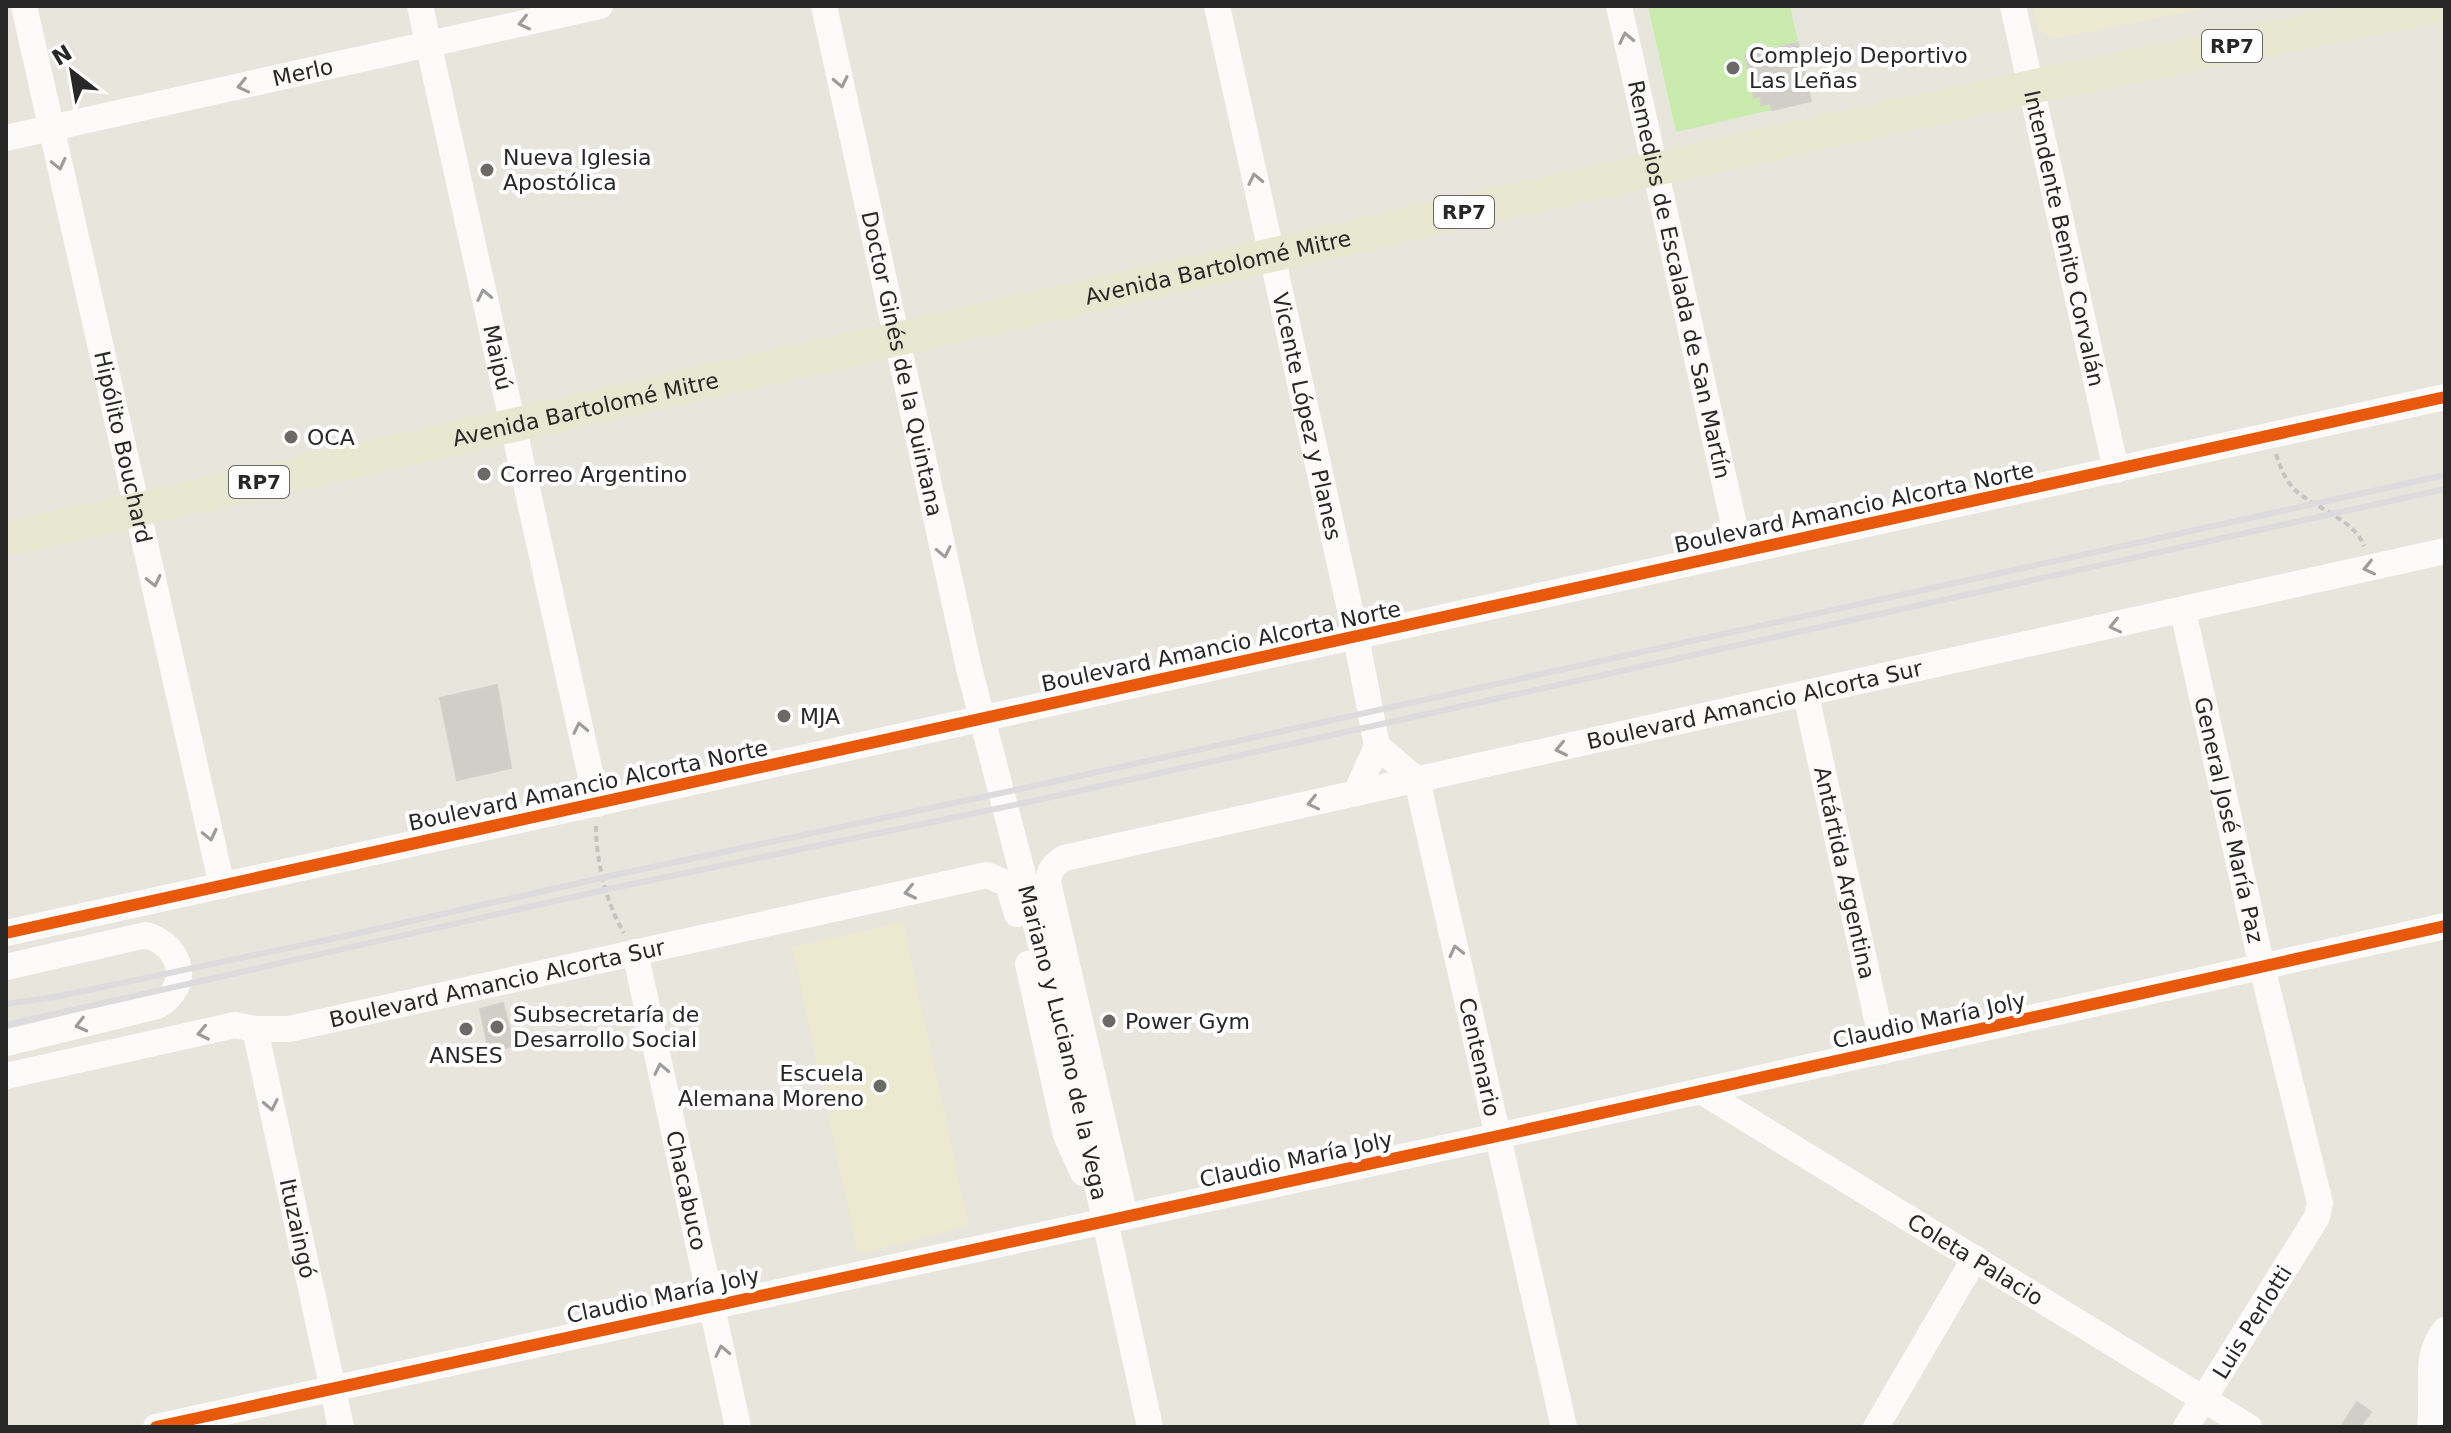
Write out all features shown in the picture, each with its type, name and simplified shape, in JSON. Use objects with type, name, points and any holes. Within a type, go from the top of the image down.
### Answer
[{"type":"main road","name":"Avenida Bartolomé Mitre","points":[[6,539],[1655,169],[2031,87],[2434,6]]},
{"type":"street","name":"Hipólito Bouchard","points":[[24,6],[222,886]]},
{"type":"street","name":"Maipú","points":[[420,6],[597,804]]},
{"type":"street","name":"Merlo","points":[[6,138],[600,6]]},
{"type":"street","name":"Doctor Ginés de la Quintana","points":[[824,6],[982,719],[1021,867]]},
{"type":"street","name":"Vicente López y Planes","points":[[1217,6],[1356,637],[1377,746]]},
{"type":"street","name":"Remedios de Escalada de San Martín","points":[[1619,6],[1740,552]]},
{"type":"street","name":"Intendente Benito Corvalán","points":[[2013,6],[2116,470]]},
{"type":"street","name":"Boulevard Amancio Alcorta Norte","points":[[6,933],[2445,397]]},
{"type":"street","name":"Boulevard Amancio Alcorta Sur","points":[[1064,858],[2445,551]]},
{"type":"street","name":"General José María Paz","points":[[2183,611],[2262,967],[2320,1203],[2317,1217]]},
{"type":"street","name":"Antártida Argentina","points":[[1806,695],[1884,1051]]},
{"type":"street","points":[[1356,793],[1377,746],[1417,780]]},
{"type":"street","name":"Centenario","points":[[1417,780],[1564,1427]]},
{"type":"street","name":"Mariano y Luciano de la Vega","points":[[1064,858],[1053,866],[1047,876],[1115,1218],[1150,1427]]},
{"type":"street","name":"Mariano y Luciano de la Vega","points":[[1021,867],[1115,1218]]},
{"type":"street","name":"Boulevard Amancio Alcorta Sur","points":[[6,1076],[235,1025],[255,1029],[289,1029],[987,875]]},
{"type":"street","name":"Mariano y Luciano de la Vega","points":[[987,875],[1008,884],[1013,896],[1066,1135],[1115,1218]]},
{"type":"street","name":"Claudio María Joly","points":[[156,1427],[1498,1136],[2445,926]]},
{"type":"street","points":[[6,967],[146,935],[158,938],[168,947],[179,971],[175,992],[170,999],[157,1006],[6,1043]]},
{"type":"street","name":"Chacabuco","points":[[635,952],[738,1427]]},
{"type":"street","name":"Ituzaingó","points":[[255,1029],[341,1427]]},
{"type":"street","name":"Coleta Palacio","points":[[1701,1091],[2249,1427]]},
{"type":"street","name":"Luis Perlotti","points":[[2186,1427],[2317,1217]]},
{"type":"street","points":[[1876,1427],[1975,1258]]},
{"type":"street","points":[[2436,1416],[2430,1385],[2435,1347],[2445,1330]]},
{"type":"path","points":[[2269,437],[2283,474],[2295,489],[2361,538],[2372,567]]},
{"type":"path","points":[[597,804],[596,848],[614,917],[635,952]]},
{"type":"shaded area","points":[[2032,6],[2217,6],[2054,39],[2038,30]]},
{"type":"shaded area","name":"Escuela Alemana Moreno","points":[[903,922],[969,1226],[858,1254],[792,947]]},
{"type":"green space","name":"Complejo Deportivo Las Leñas","points":[[1648,6],[1790,6],[1811,101],[1676,132]]},
{"type":"building","points":[[1798,43],[1811,101],[1772,110],[1770,103],[1761,105],[1760,96],[1754,98],[1745,55]]},
{"type":"building","points":[[497,685],[511,768],[457,780],[440,698]]},
{"type":"building","name":"Subsecretaría de Desarrollo Social","points":[[503,1003],[514,1046],[489,1052],[480,1009]]},
{"type":"building","points":[[2357,1402],[2371,1412],[2360,1427],[2341,1427]]},
{"type":"railway","points":[[6,1004],[60,996],[350,935],[2445,475]]},
{"type":"railway","points":[[6,1025],[613,888],[1024,803],[2445,489]]},
{"type":"cycle path","points":[[6,933],[2445,397]]},
{"type":"cycle path","points":[[156,1427],[1498,1136],[2445,926]]},
{"type":"place","name":"Complejo Deportivo Las Leñas","points":[[1733,68]]},
{"type":"place","name":"Nueva Iglesia Apostólica","points":[[487,170]]},
{"type":"place","name":"OCA","points":[[291,437]]},
{"type":"place","name":"Correo Argentino","points":[[484,474]]},
{"type":"place","name":"MJA","points":[[784,716]]},
{"type":"place","name":"Power Gym","points":[[1109,1021]]},
{"type":"place","name":"Subsecretaría de Desarrollo Social","points":[[497,1027]]},
{"type":"place","name":"ANSES","points":[[466,1029]]},
{"type":"place","name":"Escuela Alemana Moreno","points":[[880,1086]]}]
